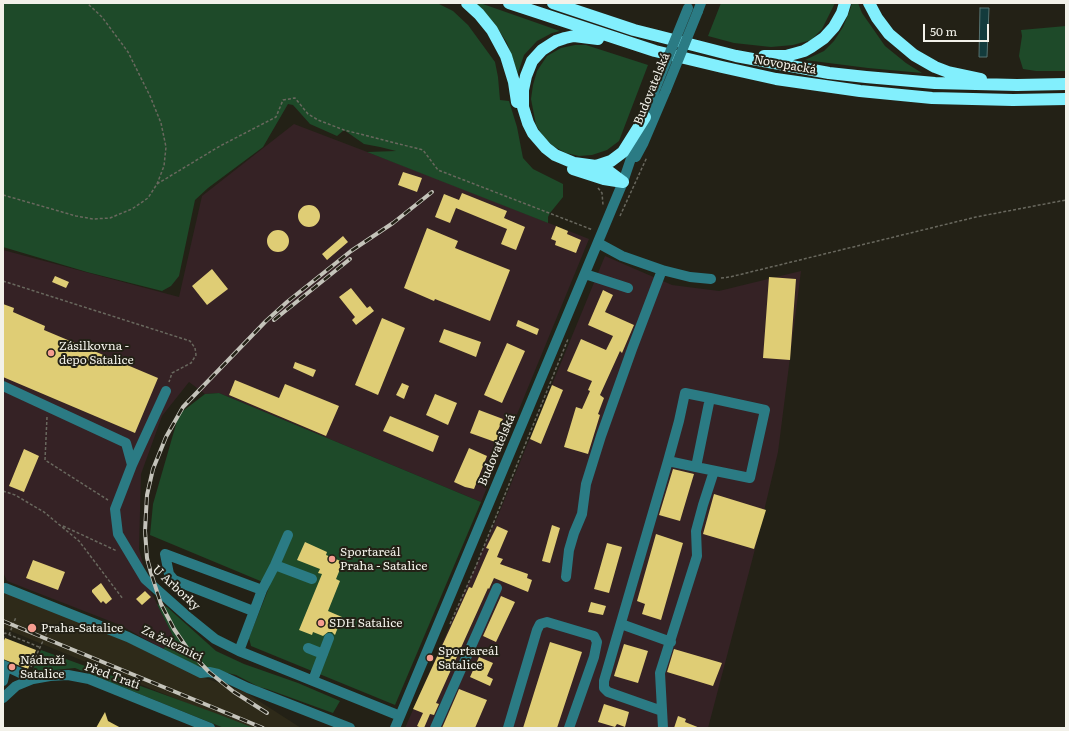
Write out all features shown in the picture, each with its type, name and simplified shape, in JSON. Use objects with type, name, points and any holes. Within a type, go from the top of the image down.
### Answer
[{"type":"highway","points":[[467,3],[479,14],[492,30],[506,56],[514,82],[519,114],[527,135],[534,145],[555,161],[566,166],[604,179],[623,182]]},
{"type":"highway","name":"Novopacká","points":[[509,3],[630,44],[722,68],[776,79],[860,91],[932,98],[976,100],[1066,99]]},
{"type":"highway","name":"Novopacká","points":[[553,3],[634,30],[736,56],[785,66],[873,78],[935,83],[1017,85],[1066,84]]},
{"type":"highway","points":[[736,56],[786,56],[811,47],[824,38],[834,27],[842,13],[845,3]]},
{"type":"highway","points":[[868,3],[889,34],[905,48],[934,67],[961,75],[1017,85]]},
{"type":"highway","points":[[623,182],[607,170],[596,166],[578,164],[564,159],[546,148],[538,140],[528,124],[523,107],[523,90],[526,76],[532,61],[542,50],[556,41],[565,38],[584,37],[630,44]]},
{"type":"highway","points":[[596,166],[611,161],[623,152],[645,117]]},
{"type":"street","name":"Budovatelská","points":[[623,182],[643,144],[661,89],[694,6]]},
{"type":"street","name":"Budovatelská","points":[[396,728],[623,182],[645,117],[661,89]]},
{"type":"street","points":[[598,243],[622,256],[662,270],[690,277],[711,279]]},
{"type":"street","points":[[566,576],[567,561],[571,544],[582,514],[586,484],[601,436],[662,270]]},
{"type":"street","points":[[585,274],[628,288]]},
{"type":"street","points":[[3,386],[126,443],[132,465]]},
{"type":"street","name":"U Arborky","points":[[166,391],[132,465],[116,509],[118,534],[145,579],[215,639],[239,651],[400,716]]},
{"type":"street","points":[[662,711],[608,692],[604,688],[604,681],[621,624],[668,461],[680,421],[685,393],[765,410],[750,478],[668,461]]},
{"type":"street","points":[[696,467],[710,398]]},
{"type":"street","points":[[663,728],[660,673],[697,556],[696,531],[714,471]]},
{"type":"street","points":[[239,651],[253,611],[288,535]]},
{"type":"street","points":[[253,611],[174,580],[168,574],[165,554],[262,590]]},
{"type":"street","points":[[275,565],[312,580]]},
{"type":"street","name":"Za železnicí","points":[[5,588],[128,637],[201,673],[209,672],[218,674],[248,688],[350,728]]},
{"type":"street","points":[[435,728],[497,588]]},
{"type":"street","points":[[508,728],[537,630],[540,624],[547,622],[594,636],[597,642],[594,657],[569,728]]},
{"type":"street","points":[[621,624],[671,642]]},
{"type":"street","points":[[314,680],[329,638]]},
{"type":"street","points":[[308,648],[323,654]]},
{"type":"street","points":[[3,681],[5,666],[30,678]]},
{"type":"street","name":"Před Tratí","points":[[3,698],[16,686],[30,678],[68,675],[89,679],[210,728]]},
{"type":"path","points":[[3,195],[76,216],[93,219],[110,218],[132,209],[148,198],[157,184],[164,166],[166,147],[158,116],[150,96],[128,52],[102,17],[87,3]]},
{"type":"path","points":[[157,184],[220,146],[276,117],[283,100],[295,98],[308,114],[318,120],[344,130],[423,150],[438,170],[594,231],[596,225]]},
{"type":"path","points":[[618,220],[649,154]]},
{"type":"path","points":[[597,187],[602,193],[602,209]]},
{"type":"path","points":[[711,279],[730,277],[976,216],[1066,200]]},
{"type":"path","points":[[3,281],[190,341],[195,348],[196,355],[191,363],[172,373],[166,391]]},
{"type":"path","points":[[450,623],[476,566],[570,335]]},
{"type":"path","points":[[49,407],[47,414],[45,460],[107,498],[116,509]]},
{"type":"path","points":[[3,490],[15,495],[44,512],[79,541],[123,599]]},
{"type":"path","points":[[59,524],[132,558]]},
{"type":"path","points":[[9,635],[16,617]]},
{"type":"path","points":[[30,678],[39,647],[48,630]]},
{"type":"path","points":[[3,639],[5,633],[39,647]]},
{"type":"shaded area","points":[[294,124],[589,239],[481,502],[219,393],[205,394],[189,382],[162,416],[141,474],[139,549],[150,590],[174,638],[163,649],[120,625],[7,581],[3,572],[3,250],[179,297],[202,196]]},
{"type":"shaded area","points":[[605,256],[672,285],[719,291],[801,271],[778,452],[755,549],[708,728],[405,728],[497,518]]},
{"type":"shaded area","points":[[3,589],[127,641],[202,677],[245,692],[301,728],[247,728],[3,628]]},
{"type":"green space","points":[[3,3],[437,3],[453,11],[468,25],[495,62],[500,100],[509,101],[517,127],[523,158],[533,169],[563,184],[563,197],[550,213],[548,223],[367,152],[396,151],[364,144],[344,130],[337,136],[310,124],[293,105],[288,104],[263,147],[208,188],[195,200],[179,276],[171,286],[162,291],[87,272],[3,247]]},
{"type":"green space","points":[[476,3],[480,3],[560,31],[552,33],[537,41],[524,55],[518,73],[507,43],[495,24]]},
{"type":"green space","points":[[721,3],[835,3],[822,29],[811,40],[793,45],[771,47],[734,43],[708,36]]},
{"type":"green space","points":[[852,3],[858,3],[862,13],[885,46],[906,63],[922,73],[805,60],[824,51],[834,41],[843,27]]},
{"type":"green space","points":[[1066,26],[1066,71],[1036,71],[1023,69],[1019,56],[1022,36],[1021,30]]},
{"type":"green space","points":[[575,45],[586,45],[648,65],[619,141],[607,150],[592,155],[579,156],[566,153],[553,146],[543,136],[536,125],[531,99],[537,71],[547,56],[561,48]]},
{"type":"green space","name":"Sportareál Praha - Satalice","points":[[219,393],[481,502],[395,705],[251,646],[249,638],[270,585],[150,535],[153,504],[179,414],[205,394]]},
{"type":"green space","points":[[157,604],[167,607],[216,651],[244,664],[298,683],[340,701],[333,713],[259,687],[236,675],[179,661],[163,649],[174,638]]},
{"type":"green space","points":[[41,650],[254,728],[224,728],[75,668],[32,672]]},
{"type":"water","points":[[980,8],[989,8],[987,57],[979,57]]},
{"type":"building","points":[[403,172],[422,178],[417,192],[398,185]]},
{"type":"building","points":[[462,193],[507,211],[504,218],[525,227],[516,250],[501,244],[507,229],[456,208],[450,223],[435,217],[444,194],[459,200]]},
{"type":"building","points":[[309,205],[317,208],[320,216],[317,224],[309,227],[301,224],[298,216],[301,208]]},
{"type":"building","points":[[556,226],[568,231],[567,234],[581,240],[576,253],[555,245],[556,241],[551,239]]},
{"type":"building","points":[[427,228],[458,241],[455,248],[510,270],[490,321],[435,299],[434,301],[404,288]]},
{"type":"building","points":[[278,230],[286,233],[289,241],[286,249],[278,252],[270,249],[267,241],[270,233]]},
{"type":"building","points":[[343,236],[348,242],[327,260],[322,254]]},
{"type":"building","points":[[212,269],[228,289],[207,305],[192,286]]},
{"type":"building","points":[[55,276],[69,282],[66,288],[52,282]]},
{"type":"building","points":[[769,277],[796,279],[790,360],[763,358]]},
{"type":"building","points":[[351,288],[367,308],[370,306],[374,311],[356,325],[352,320],[355,317],[339,297]]},
{"type":"building","points":[[603,290],[613,295],[605,312],[634,325],[622,353],[620,351],[600,395],[604,398],[598,414],[600,415],[588,454],[564,447],[576,407],[582,409],[590,391],[588,390],[592,381],[567,371],[581,339],[606,350],[613,336],[588,325]]},
{"type":"building","name":"Zásilkovna - depo Satalice","points":[[3,304],[14,308],[13,312],[45,326],[44,330],[158,378],[135,433],[3,377]]},
{"type":"building","points":[[382,318],[405,328],[378,395],[355,385]]},
{"type":"building","points":[[518,320],[539,329],[537,335],[516,326]]},
{"type":"building","points":[[444,329],[481,342],[476,357],[439,342]]},
{"type":"building","points":[[507,343],[525,351],[502,403],[484,395]]},
{"type":"building","points":[[295,362],[316,370],[313,377],[293,368]]},
{"type":"building","points":[[235,380],[279,398],[285,384],[339,406],[326,436],[229,395]]},
{"type":"building","points":[[402,383],[409,386],[404,399],[396,395]]},
{"type":"building","points":[[552,385],[563,390],[541,444],[530,439]]},
{"type":"building","points":[[435,394],[457,403],[448,425],[426,415]]},
{"type":"building","points":[[479,410],[503,419],[498,430],[502,432],[498,443],[470,433]]},
{"type":"building","points":[[390,416],[439,436],[433,452],[383,431]]},
{"type":"building","points":[[469,448],[487,456],[474,489],[454,482]]},
{"type":"building","points":[[24,449],[39,456],[24,492],[9,486]]},
{"type":"building","points":[[673,469],[694,474],[680,521],[659,515]]},
{"type":"building","points":[[714,494],[766,510],[754,549],[703,534]]},
{"type":"building","points":[[552,525],[560,528],[550,563],[542,561]]},
{"type":"building","points":[[497,526],[508,531],[497,557],[503,559],[500,564],[528,574],[527,578],[532,580],[528,592],[494,578],[489,589],[488,588],[436,703],[439,704],[434,715],[430,714],[424,728],[421,728],[417,726],[423,713],[413,709],[469,587],[472,588],[489,549],[486,548]]},
{"type":"building","points":[[656,534],[683,543],[661,620],[642,614],[645,604],[637,601]]},
{"type":"building","points":[[305,542],[327,552],[326,555],[343,562],[336,579],[340,581],[328,611],[342,617],[335,635],[332,632],[328,632],[323,636],[313,632],[312,635],[299,630],[322,574],[318,573],[320,569],[297,560]]},
{"type":"building","points":[[607,543],[622,547],[609,593],[594,589]]},
{"type":"building","points":[[33,560],[65,572],[58,590],[26,578]]},
{"type":"building","points":[[101,583],[112,599],[106,604],[103,601],[101,603],[92,592],[92,590]]},
{"type":"building","points":[[145,591],[151,597],[142,605],[136,599]]},
{"type":"building","points":[[501,596],[515,602],[496,642],[483,636]]},
{"type":"building","points":[[591,602],[606,606],[603,615],[588,612]]},
{"type":"building","points":[[5,638],[36,650],[28,669],[3,659],[3,643]]},
{"type":"building","points":[[550,642],[582,652],[557,728],[523,728]]},
{"type":"building","points":[[624,644],[648,651],[638,683],[614,676]]},
{"type":"building","points":[[674,649],[722,663],[713,686],[667,672]]},
{"type":"building","points":[[479,657],[493,663],[487,676],[493,679],[490,686],[470,677]]},
{"type":"building","points":[[459,689],[487,700],[475,728],[442,728]]},
{"type":"building","points":[[604,704],[629,712],[625,727],[617,724],[615,727],[598,722]]},
{"type":"building","points":[[105,712],[108,721],[121,728],[96,728]]},
{"type":"building","points":[[678,716],[686,719],[685,722],[700,728],[674,728]]},
{"type":"railway","points":[[267,713],[234,692],[209,672],[189,651],[174,629],[161,604],[147,558],[145,531],[147,495],[153,469],[166,437],[183,407],[266,321],[287,302],[351,251],[393,223],[432,192]]},
{"type":"railway","points":[[274,320],[350,259]]},
{"type":"railway","points":[[3,621],[263,728]]},
{"type":"place","name":"Zásilkovna - depo Satalice","points":[[51,353]]},
{"type":"place","name":"Sportareál Praha - Satalice","points":[[332,559]]},
{"type":"place","name":"SDH Satalice","points":[[321,623]]},
{"type":"place","name":"Praha-Satalice","points":[[32,628]]},
{"type":"place","name":"Sportareál Satalice","points":[[430,658]]},
{"type":"place","name":"Nádraží Satalice","points":[[12,667]]}]
